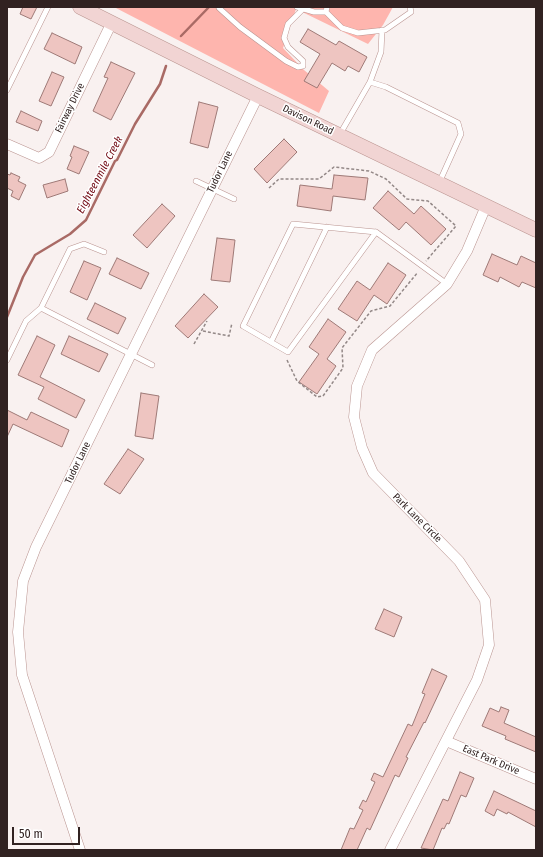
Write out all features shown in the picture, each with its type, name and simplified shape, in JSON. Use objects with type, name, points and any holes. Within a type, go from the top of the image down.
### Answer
[{"type":"street","name":"Davison Road","points":[[80,7],[258,96],[536,230]]},
{"type":"street","name":"Fairway Drive","points":[[7,144],[39,158],[49,152],[112,22]]},
{"type":"street","name":"Tudor Lane","points":[[80,850],[22,675],[18,632],[23,581],[36,547],[258,96]]},
{"type":"street","name":"Park Lane Circle","points":[[390,850],[477,680],[489,646],[485,600],[459,561],[373,473],[362,448],[354,418],[357,386],[372,350],[447,284],[467,251],[486,206]]},
{"type":"street","name":"East Park Drive","points":[[446,741],[536,779]]},
{"type":"lane","points":[[7,90],[48,7]]},
{"type":"lane","points":[[219,8],[251,35],[286,61],[298,67],[303,66],[303,61],[288,47],[284,38],[288,24],[300,8],[314,12],[326,9],[342,28],[358,33],[382,30],[412,12],[410,7]]},
{"type":"lane","points":[[340,135],[370,82],[381,52],[382,30]]},
{"type":"lane","points":[[370,82],[386,87],[458,123],[462,134],[439,183]]},
{"type":"lane","points":[[196,181],[234,199]]},
{"type":"lane","points":[[376,232],[288,352],[243,326],[293,224],[376,232],[447,284]]},
{"type":"lane","points":[[271,342],[327,227]]},
{"type":"lane","points":[[7,360],[26,321],[41,308],[70,249],[84,244],[104,252]]},
{"type":"lane","points":[[41,308],[152,365]]},
{"type":"path","points":[[268,188],[279,179],[319,179],[334,167],[369,171],[386,179],[407,198],[428,201],[456,226],[390,306],[371,311],[342,348],[343,368],[324,396],[317,397],[297,381],[287,360]]},
{"type":"path","points":[[194,344],[207,321]]},
{"type":"path","points":[[203,330],[229,336],[232,323]]},
{"type":"shaded area","points":[[114,7],[393,7],[383,25],[368,44],[296,9],[283,48],[304,70],[329,91],[319,113]]},
{"type":"building","points":[[23,7],[37,7],[31,19],[20,14]]},
{"type":"building","points":[[308,29],[336,45],[339,41],[367,57],[359,72],[348,66],[345,71],[332,63],[317,88],[304,81],[320,54],[300,42]]},
{"type":"building","points":[[52,33],[82,47],[75,64],[44,49]]},
{"type":"building","points":[[111,62],[135,73],[111,120],[93,111],[108,78],[104,77]]},
{"type":"building","points":[[52,72],[64,77],[51,106],[39,101]]},
{"type":"building","points":[[199,102],[218,107],[208,148],[190,143]]},
{"type":"building","points":[[21,111],[42,121],[38,131],[16,122]]},
{"type":"building","points":[[284,139],[297,152],[267,183],[254,169]]},
{"type":"building","points":[[74,146],[89,152],[79,174],[67,169],[72,157],[70,156]]},
{"type":"building","points":[[11,173],[20,177],[18,181],[26,185],[19,200],[11,196],[13,191],[7,188],[7,174],[10,175]]},
{"type":"building","points":[[334,175],[368,178],[365,200],[333,196],[331,211],[297,206],[300,185],[332,189]]},
{"type":"building","points":[[65,179],[68,191],[47,198],[43,185]]},
{"type":"building","points":[[388,191],[414,214],[421,206],[446,229],[431,245],[406,222],[399,230],[373,208]]},
{"type":"building","points":[[162,204],[175,216],[147,248],[133,235]]},
{"type":"building","points":[[217,238],[235,240],[230,282],[211,280]]},
{"type":"building","points":[[492,254],[517,265],[521,256],[536,263],[536,288],[522,282],[519,287],[500,277],[498,282],[483,275]]},
{"type":"building","points":[[117,258],[149,273],[141,289],[109,274]]},
{"type":"building","points":[[84,261],[101,268],[87,300],[70,292]]},
{"type":"building","points":[[388,263],[406,275],[387,304],[374,295],[357,321],[338,309],[357,281],[370,290]]},
{"type":"building","points":[[204,294],[218,307],[188,338],[175,326]]},
{"type":"building","points":[[95,303],[126,318],[118,334],[87,319]]},
{"type":"building","points":[[328,319],[346,332],[327,359],[336,366],[317,394],[299,382],[319,354],[309,347]]},
{"type":"building","points":[[37,336],[55,345],[40,377],[85,400],[76,418],[38,399],[44,387],[18,375]]},
{"type":"building","points":[[69,336],[108,354],[99,372],[61,354]]},
{"type":"building","points":[[141,393],[159,396],[153,439],[135,436]]},
{"type":"building","points":[[7,410],[27,420],[31,412],[69,430],[62,447],[13,424],[7,437]]},
{"type":"building","points":[[128,449],[144,459],[120,494],[104,484]]},
{"type":"building","points":[[384,609],[402,617],[394,637],[375,629]]},
{"type":"building","points":[[432,669],[447,676],[425,723],[424,722],[406,757],[408,758],[399,777],[395,775],[370,830],[367,828],[357,850],[341,850],[350,828],[354,829],[363,810],[359,808],[363,800],[366,802],[375,782],[371,780],[374,773],[383,777],[408,724],[412,726],[425,694],[422,693]]},
{"type":"building","points":[[501,707],[509,710],[504,723],[536,737],[536,752],[505,739],[506,736],[482,726],[490,708],[499,712]]},
{"type":"building","points":[[460,772],[474,778],[466,797],[461,795],[449,824],[447,823],[444,829],[442,828],[433,850],[421,848],[443,799],[448,801]]},
{"type":"building","points":[[494,791],[536,811],[536,827],[508,812],[507,814],[497,809],[494,816],[485,811]]},
{"type":"waterway","name":"Eighteenmile Creek","points":[[181,36],[209,7]]},
{"type":"waterway","name":"Eighteenmile Creek","points":[[7,317],[23,277],[35,255],[70,234],[86,220],[135,124],[160,84],[166,66]]}]
